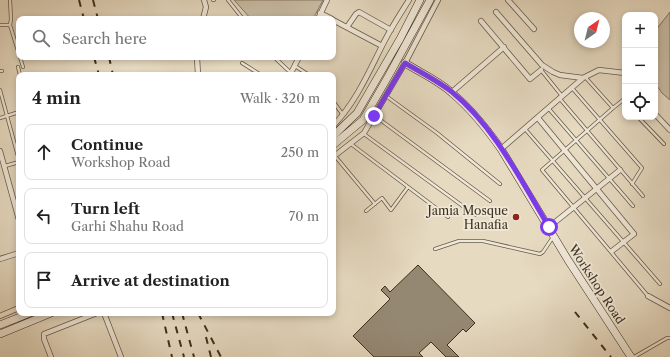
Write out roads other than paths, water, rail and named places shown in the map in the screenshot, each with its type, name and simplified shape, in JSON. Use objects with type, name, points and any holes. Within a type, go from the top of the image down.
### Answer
[{"type":"main road","points":[[336,133],[357,113],[400,39],[420,0]]},
{"type":"main road","points":[[336,142],[363,120],[390,75],[430,0]]},
{"type":"main road","name":"Workshop Road","points":[[405,63],[452,92],[478,118],[501,149],[554,236],[632,357]]},
{"type":"main road","points":[[0,325],[22,316]]},
{"type":"main road","points":[[0,334],[44,316]]},
{"type":"street","points":[[204,0],[206,7],[204,16]]},
{"type":"street","points":[[319,16],[327,0]]},
{"type":"street","points":[[336,123],[343,116],[364,83],[382,46],[409,0]]},
{"type":"street","points":[[336,154],[364,133],[405,63],[438,0]]},
{"type":"street","points":[[508,0],[534,29]]},
{"type":"street","points":[[347,27],[359,12],[391,30]]},
{"type":"street","points":[[496,12],[542,65],[560,75],[584,78]]},
{"type":"street","points":[[320,13],[326,16]]},
{"type":"street","points":[[336,21],[382,46]]},
{"type":"street","points":[[480,21],[504,47],[530,79],[541,70]]},
{"type":"street","points":[[452,92],[504,47]]},
{"type":"street","points":[[197,60],[198,72]]},
{"type":"street","points":[[292,72],[298,60]]},
{"type":"street","points":[[501,149],[584,78],[599,70],[622,73]]},
{"type":"street","points":[[658,117],[670,130]]},
{"type":"street","points":[[538,118],[634,234],[612,251]]},
{"type":"street","points":[[0,151],[2,166],[16,210]]},
{"type":"street","points":[[549,227],[620,170]]},
{"type":"street","points":[[0,259],[16,254]]},
{"type":"street","points":[[648,296],[670,308]]},
{"type":"street","points":[[0,316],[16,309]]},
{"type":"street","points":[[51,357],[44,339],[44,334],[89,316]]},
{"type":"street","points":[[105,316],[121,357]]},
{"type":"lane","points":[[10,0],[10,25],[16,46]]},
{"type":"lane","points":[[228,0],[241,16]]},
{"type":"lane","points":[[0,24],[10,25]]},
{"type":"lane","points":[[20,60],[23,67]]},
{"type":"lane","points":[[277,60],[289,72]]},
{"type":"lane","points":[[242,63],[257,72]]},
{"type":"lane","points":[[295,66],[304,72]]},
{"type":"lane","points":[[18,67],[19,72]]},
{"type":"lane","points":[[541,70],[587,131],[643,196]]},
{"type":"lane","points":[[584,78],[613,108]]},
{"type":"lane","points":[[572,88],[642,168],[632,184]]},
{"type":"lane","points":[[0,90],[16,150]]},
{"type":"lane","points":[[386,95],[437,132],[500,184]]},
{"type":"lane","points":[[622,100],[542,170],[612,251],[648,296]]},
{"type":"lane","points":[[336,106],[343,116]]},
{"type":"lane","points":[[549,109],[633,206]]},
{"type":"lane","points":[[0,118],[16,113]]},
{"type":"lane","points":[[374,116],[490,202]]},
{"type":"lane","points":[[641,120],[664,144]]},
{"type":"lane","points":[[524,129],[660,284]]},
{"type":"lane","points":[[364,133],[475,215]]},
{"type":"lane","points":[[351,143],[448,217]]},
{"type":"lane","points":[[336,158],[375,204]]},
{"type":"lane","points":[[2,166],[16,162]]},
{"type":"lane","points":[[366,210],[382,198],[391,210],[408,187]]},
{"type":"lane","points":[[435,249],[459,242],[483,241],[540,254],[554,236]]},
{"type":"lane","points":[[632,357],[667,338],[670,338]]},
{"type":"railway","points":[[79,0],[83,16]]},
{"type":"railway","points":[[93,0],[97,16]]},
{"type":"railway","points":[[95,60],[98,72]]},
{"type":"railway","points":[[110,60],[112,72]]},
{"type":"railway","points":[[575,312],[611,357]]},
{"type":"railway","points":[[163,316],[172,357]]},
{"type":"railway","points":[[173,316],[184,357]]},
{"type":"railway","points":[[183,316],[194,357]]},
{"type":"railway","points":[[200,316],[221,357]]},
{"type":"railway","points":[[206,337],[211,357]]},
{"type":"place","name":"Jamia Mosque Hanafia","points":[[516,217]]}]
